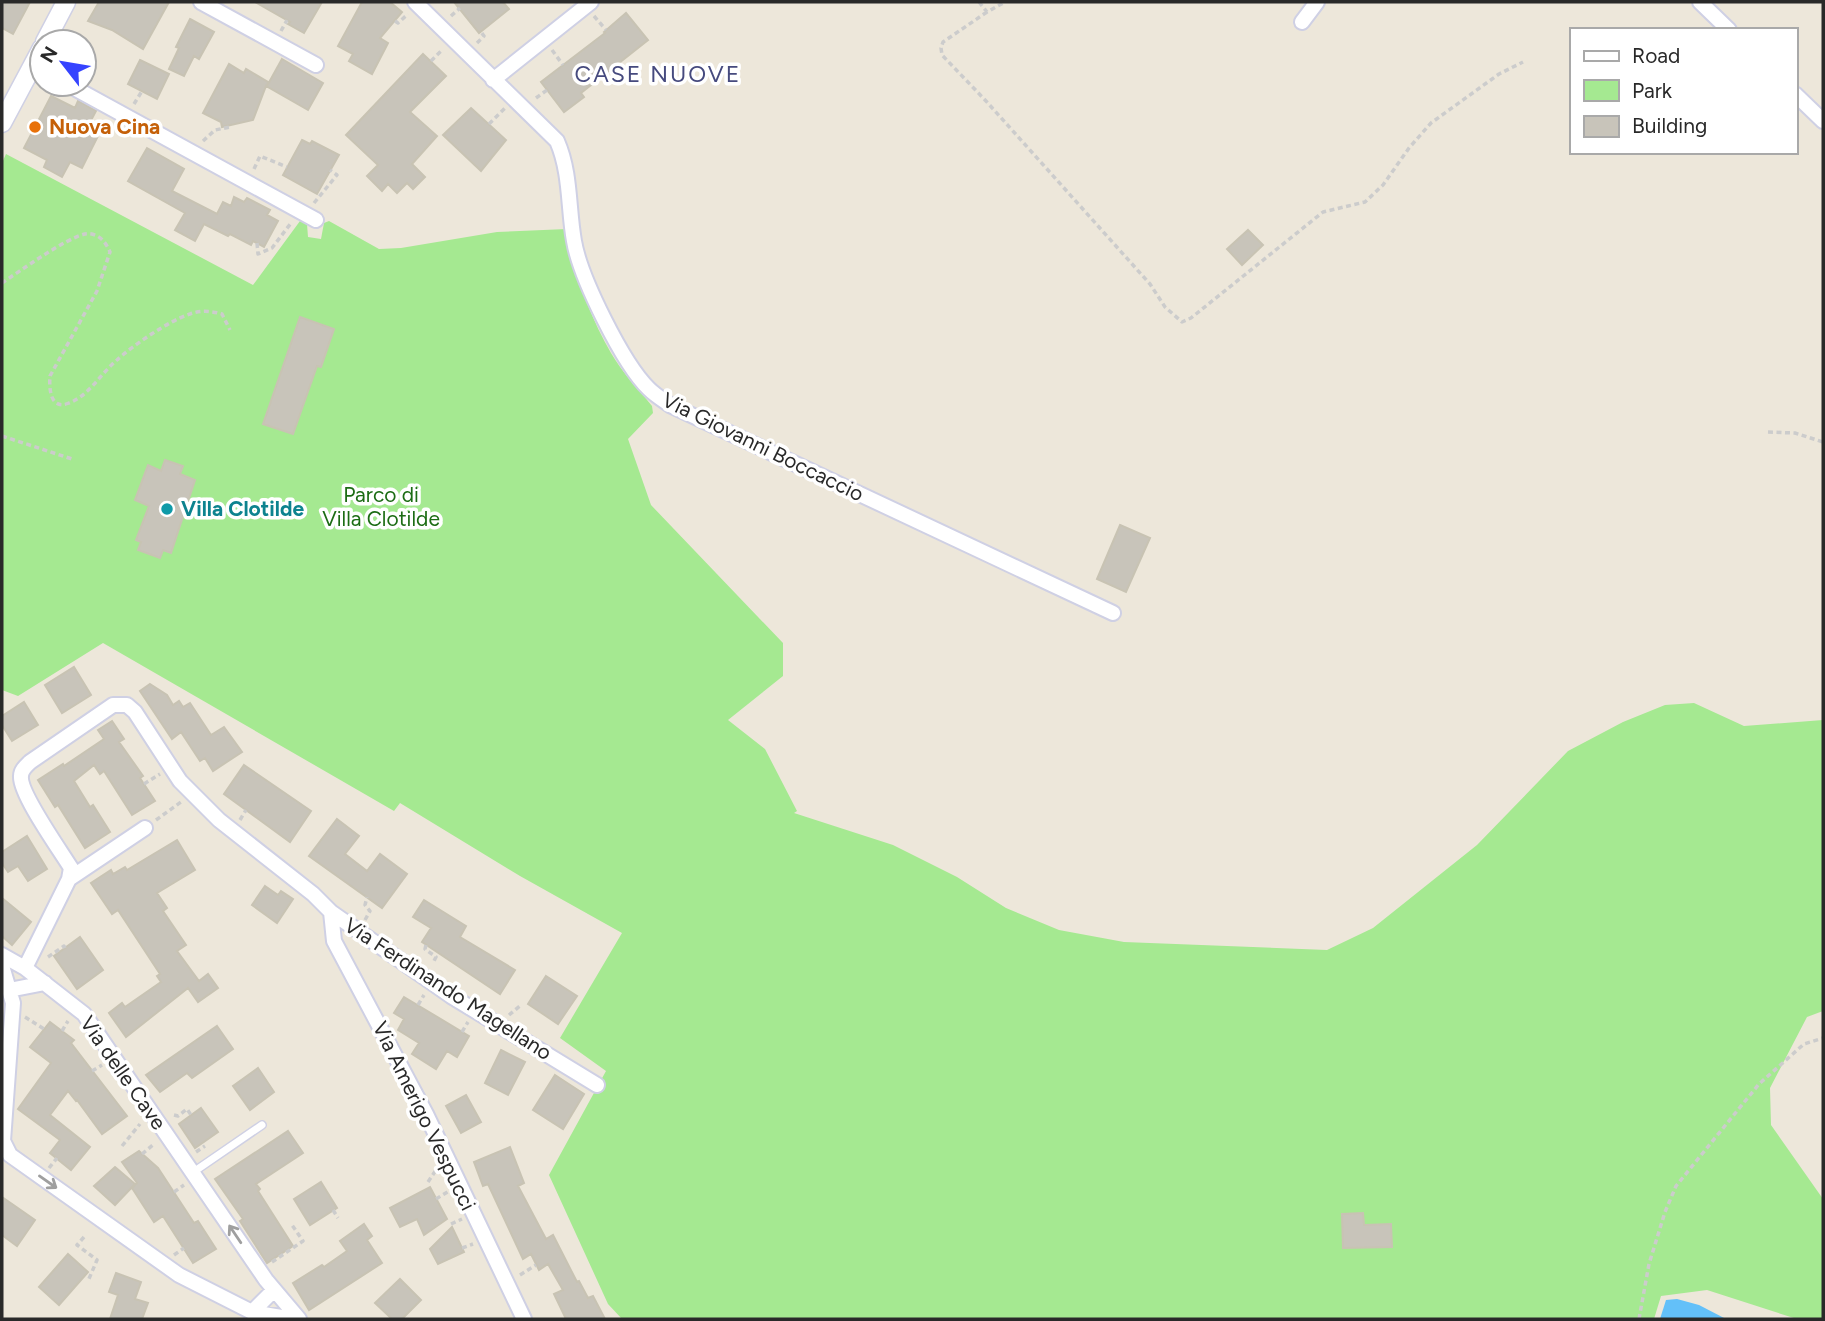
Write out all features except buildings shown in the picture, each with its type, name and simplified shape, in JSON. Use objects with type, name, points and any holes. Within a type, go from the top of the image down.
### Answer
[{"type":"street","points":[[52,28],[66,2]]},
{"type":"street","points":[[201,2],[316,65]]},
{"type":"street","points":[[1303,22],[1317,2]]},
{"type":"street","points":[[1700,2],[1727,28]]},
{"type":"street","points":[[493,80],[592,8]]},
{"type":"street","name":"Via Giovanni Boccaccio","points":[[412,9],[557,141],[569,184],[577,259],[594,299],[635,372],[649,390],[670,405],[1113,613]]},
{"type":"street","points":[[2,123],[28,82]]},
{"type":"street","points":[[1797,96],[1823,121]]},
{"type":"street","points":[[94,98],[314,212]]},
{"type":"street","name":"Via Ferdinando Magellano","points":[[69,879],[71,868],[23,791],[21,776],[30,762],[113,705],[127,705],[135,712],[180,781],[219,820],[313,894],[331,912],[451,996],[597,1085]]},
{"type":"street","points":[[25,968],[69,879],[145,828]]},
{"type":"street","name":"Via Amerigo Vespucci","points":[[331,912],[334,942],[426,1114],[524,1319]]},
{"type":"street","name":"Via delle Cave","points":[[2,955],[25,968],[84,1014],[189,1178],[299,1319]]},
{"type":"street","points":[[2,966],[13,1003],[3,1142],[6,1151],[179,1275],[252,1312],[293,1319]]},
{"type":"street","points":[[9,990],[45,983]]},
{"type":"street","points":[[252,1312],[274,1290]]},
{"type":"lane","points":[[189,1178],[262,1125]]},
{"type":"path","points":[[979,2],[987,12]]},
{"type":"path","points":[[1005,2],[943,42],[942,55],[1182,322],[1191,318],[1323,212],[1365,202],[1383,185],[1431,123],[1499,74],[1523,62]]},
{"type":"path","points":[[450,18],[460,8]]},
{"type":"path","points":[[592,8],[606,30]]},
{"type":"path","points":[[395,21],[398,23],[412,9]]},
{"type":"path","points":[[473,47],[484,36],[481,32]]},
{"type":"path","points":[[431,61],[446,46]]},
{"type":"path","points":[[551,49],[564,65]]},
{"type":"path","points":[[532,102],[547,90]]},
{"type":"path","points":[[132,108],[142,91]]},
{"type":"path","points":[[489,124],[507,105]]},
{"type":"path","points":[[202,143],[215,130],[230,127]]},
{"type":"path","points":[[252,169],[255,170],[260,156],[287,167]]},
{"type":"path","points":[[314,212],[337,175],[330,170]]},
{"type":"path","points":[[257,243],[258,254],[272,248],[295,219]]},
{"type":"path","points":[[2,283],[67,243],[87,234],[98,236],[106,242],[110,252],[97,291],[50,376],[48,390],[52,399],[60,405],[67,405],[93,387],[117,359],[190,314],[209,310],[222,314],[230,330]]},
{"type":"path","points":[[1768,432],[1795,433],[1823,442]]},
{"type":"path","points":[[2,436],[72,459]]},
{"type":"path","points":[[144,784],[163,773]]},
{"type":"path","points":[[145,828],[183,801]]},
{"type":"path","points":[[239,821],[246,810]]},
{"type":"path","points":[[364,922],[370,911],[365,905],[367,897]]},
{"type":"path","points":[[426,945],[425,949],[436,957]]},
{"type":"path","points":[[418,1005],[427,991]]},
{"type":"path","points":[[506,1019],[521,1005]]},
{"type":"path","points":[[21,1014],[44,1029]]},
{"type":"path","points":[[61,1031],[70,1020]]},
{"type":"path","points":[[462,1032],[470,1020]]},
{"type":"path","points":[[1639,1319],[1649,1264],[1676,1186],[1759,1084],[1804,1044],[1823,1038]]},
{"type":"path","points":[[174,1115],[178,1116],[187,1110],[191,1115]]},
{"type":"path","points":[[122,1146],[144,1119]]},
{"type":"path","points":[[142,1154],[158,1141]]},
{"type":"path","points":[[428,1182],[440,1166]]},
{"type":"path","points":[[174,1192],[189,1178]]},
{"type":"path","points":[[436,1199],[451,1190]]},
{"type":"path","points":[[333,1210],[338,1218]]},
{"type":"path","points":[[451,1224],[464,1218]]},
{"type":"path","points":[[267,1266],[303,1241],[292,1225]]},
{"type":"path","points":[[84,1237],[77,1245],[97,1260],[88,1280]]},
{"type":"path","points":[[462,1248],[475,1243]]},
{"type":"path","points":[[173,1256],[184,1248]]},
{"type":"path","points":[[514,1278],[536,1265]]},
{"type":"green space","name":"Parco di Villa Clotilde","points":[[6,154],[253,285],[300,221],[307,224],[308,237],[321,239],[324,223],[329,221],[379,249],[401,248],[497,232],[567,229],[578,277],[603,339],[615,360],[652,406],[653,413],[628,439],[651,505],[783,643],[783,676],[728,720],[765,749],[797,811],[794,813],[893,845],[957,877],[1006,908],[1059,930],[1124,942],[1327,950],[1373,928],[1477,845],[1568,751],[1623,722],[1665,705],[1694,703],[1744,726],[1823,720],[1823,1011],[1807,1017],[1770,1088],[1771,1125],[1823,1199],[1823,1319],[1797,1319],[1707,1290],[1661,1296],[1654,1319],[622,1319],[608,1304],[549,1175],[606,1071],[560,1038],[622,933],[520,876],[400,803],[394,811],[103,643],[18,696],[2,690],[2,163]]},
{"type":"water","points":[[1677,1299],[1699,1305],[1726,1319],[1660,1319],[1666,1300]]},
{"type":"place","name":"Nuova Cina","points":[[35,127]]},
{"type":"place","name":"Villa Clotilde","points":[[167,509]]},
{"type":"district","name":"CASE NUOVE","points":[[658,74]]}]
